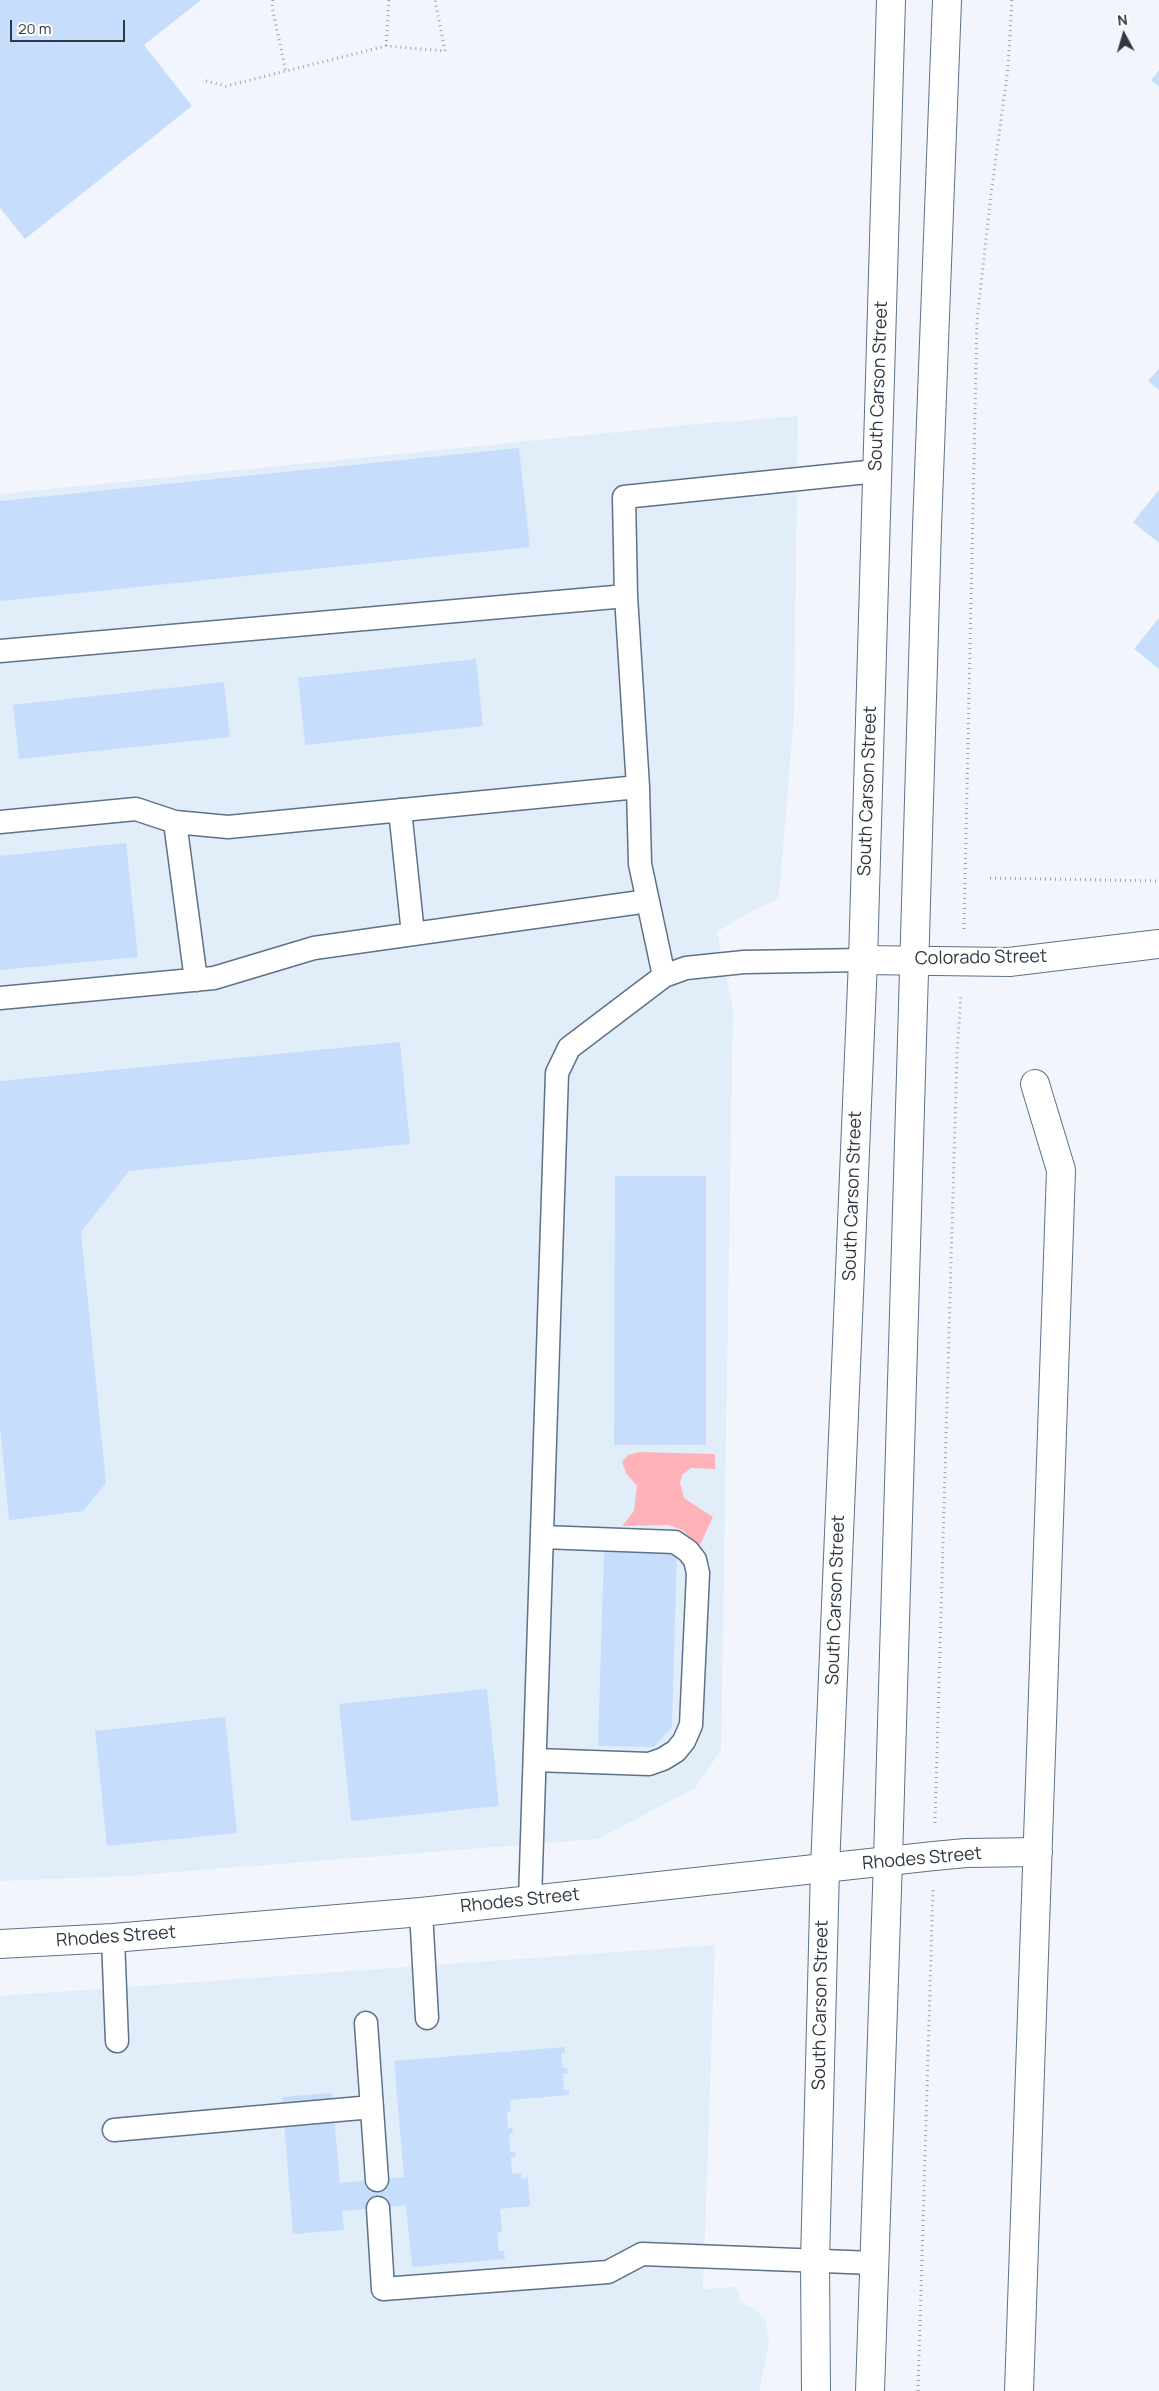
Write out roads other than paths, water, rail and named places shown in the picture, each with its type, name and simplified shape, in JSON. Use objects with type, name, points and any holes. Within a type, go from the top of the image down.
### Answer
[{"type":"main road","name":"South Carson Street","points":[[816,2391],[815,2261],[825,1868],[862,960],[891,0]]},
{"type":"main road","points":[[870,2391],[946,0]]},
{"type":"main road","name":"Colorado Street","points":[[862,960],[964,959],[1009,962],[1159,944]]},
{"type":"main road","points":[[1019,2391],[1061,1170],[1035,1084]]},
{"type":"main road","name":"Rhodes Street","points":[[0,1944],[113,1938],[421,1912],[888,1860],[934,1856],[1038,1852]]},
{"type":"lane","points":[[664,976],[640,864],[638,787],[626,596],[624,497],[877,471]]},
{"type":"lane","points":[[0,651],[626,596]]},
{"type":"lane","points":[[0,822],[136,809],[175,822],[228,827],[638,787]]},
{"type":"lane","points":[[400,810],[413,934]]},
{"type":"lane","points":[[175,822],[196,980]]},
{"type":"lane","points":[[0,998],[214,978],[314,948],[648,900]]},
{"type":"lane","points":[[530,1900],[557,1073],[569,1048],[664,976],[686,968],[744,962],[862,960]]},
{"type":"lane","points":[[535,1760],[649,1764],[663,1759],[676,1751],[684,1741],[691,1726],[698,1573],[695,1560],[688,1551],[674,1542],[542,1537]]},
{"type":"lane","points":[[421,1912],[428,2018]]},
{"type":"lane","points":[[113,1938],[117,2041]]},
{"type":"lane","points":[[366,2023],[377,2180]]},
{"type":"lane","points":[[114,2130],[372,2107]]},
{"type":"lane","points":[[378,2208],[383,2289],[608,2272],[642,2254],[874,2263]]}]
